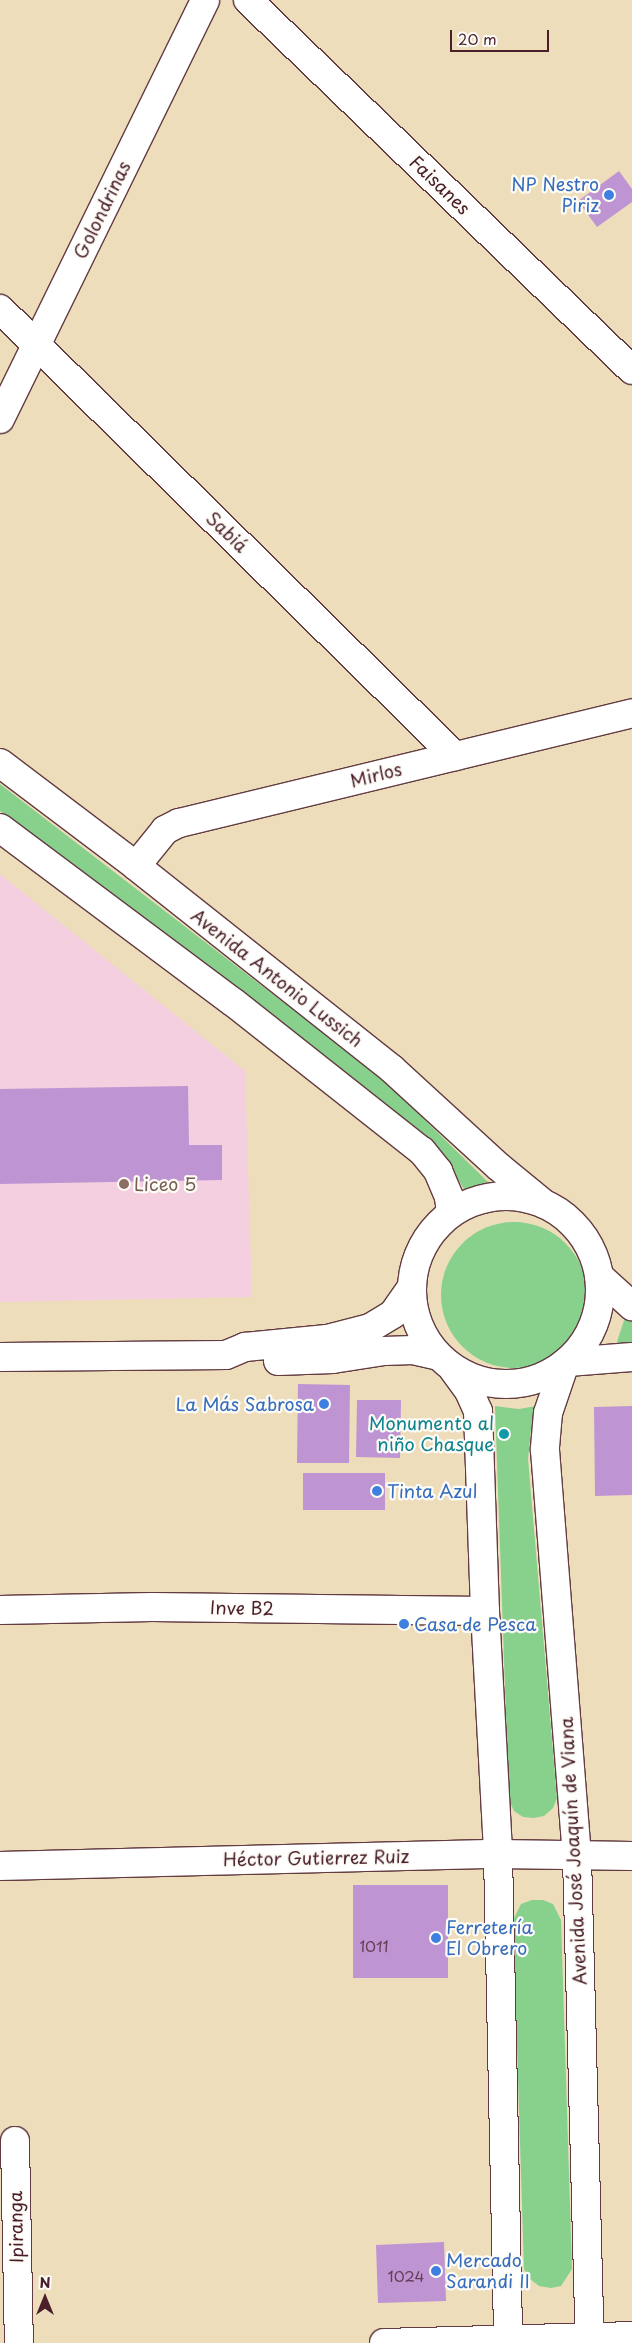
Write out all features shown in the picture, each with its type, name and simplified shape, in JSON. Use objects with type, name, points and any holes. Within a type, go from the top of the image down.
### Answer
[{"type":"street","name":"Golondrinas","points":[[0,420],[205,0]]},
{"type":"street","name":"Faisanes","points":[[248,0],[632,370]]},
{"type":"street","name":"Sabiá","points":[[0,309],[455,756]]},
{"type":"street","name":"Mirlos","points":[[136,866],[165,830],[179,823],[632,713]]},
{"type":"street","name":"Avenida Antonio Lussich","points":[[0,763],[136,866],[392,1069],[498,1167],[544,1204]]},
{"type":"street","points":[[0,828],[233,1002],[422,1151],[438,1171],[449,1197],[450,1213]]},
{"type":"street","points":[[226,1355],[241,1362],[333,1359],[384,1351],[413,1350],[446,1362],[477,1380],[490,1383],[523,1383],[542,1378],[566,1362],[582,1348],[592,1330],[599,1307],[600,1276],[590,1247],[571,1222],[544,1204],[512,1196],[504,1196],[480,1199],[450,1213],[425,1242],[416,1260],[411,1288],[413,1313],[423,1336],[446,1362],[469,1391],[478,1411],[485,1611],[498,1854],[508,2341]]},
{"type":"street","points":[[600,1276],[632,1306]]},
{"type":"street","points":[[0,1357],[226,1355],[246,1347],[327,1339],[370,1328],[394,1314],[411,1288]]},
{"type":"street","points":[[566,1362],[632,1357]]},
{"type":"street","name":"Avenida José Joaquín de Viana","points":[[566,1362],[548,1413],[545,1450],[577,1857],[590,2340]]},
{"type":"street","name":"Inve B2","points":[[0,1610],[152,1607],[485,1611]]},
{"type":"street","name":"Héctor Gutierrez Ruiz","points":[[0,1866],[498,1854],[577,1857],[632,1856]]},
{"type":"street","name":"Ipiranga","points":[[15,2141],[19,2343]]},
{"type":"street","points":[[384,2343],[590,2340],[632,2336]]},
{"type":"shaded area","name":"Liceo 5","points":[[0,874],[245,1071],[252,1297],[0,1302]]},
{"type":"green space","points":[[0,784],[383,1079],[489,1183],[465,1191],[442,1152],[427,1136],[0,811]]},
{"type":"green space","points":[[514,1222],[542,1227],[566,1243],[582,1267],[587,1295],[582,1323],[566,1347],[542,1363],[514,1368],[486,1363],[462,1347],[446,1323],[441,1295],[446,1267],[462,1243],[486,1227]]},
{"type":"green space","points":[[627,1311],[632,1315],[632,1347],[615,1348]]},
{"type":"green space","points":[[495,1406],[519,1409],[536,1406],[531,1429],[528,1459],[557,1798],[553,1808],[544,1816],[534,1818],[523,1817],[514,1811],[509,1800]]},
{"type":"green space","points":[[532,1900],[543,1900],[553,1904],[561,1920],[572,2269],[561,2286],[551,2288],[539,2286],[530,2279],[524,2269],[513,1920],[521,1904]]},
{"type":"building","name":"NP Nestro Piriz","points":[[619,171],[632,189],[632,202],[597,227],[578,201]]},
{"type":"building","points":[[188,1086],[189,1145],[222,1145],[222,1180],[0,1184],[0,1089]]},
{"type":"building","points":[[298,1384],[350,1385],[349,1463],[297,1463]]},
{"type":"building","points":[[357,1400],[401,1400],[400,1458],[356,1457]]},
{"type":"building","points":[[632,1406],[632,1495],[595,1496],[594,1407]]},
{"type":"building","points":[[303,1473],[385,1473],[385,1510],[303,1510]]},
{"type":"building","points":[[353,1885],[448,1885],[448,1978],[353,1978]]},
{"type":"building","points":[[444,2242],[446,2301],[378,2303],[376,2245]]},
{"type":"place","name":"NP Nestro Piriz","points":[[609,195]]},
{"type":"place","name":"Liceo 5","points":[[124,1184]]},
{"type":"place","name":"La Más Sabrosa","points":[[324,1404]]},
{"type":"place","name":"Monumento al niño Chasque","points":[[504,1434]]},
{"type":"place","name":"Tinta Azul","points":[[377,1491]]},
{"type":"place","name":"Casa de Pesca","points":[[404,1624]]},
{"type":"place","name":"Ferretería El Obrero","points":[[436,1938]]},
{"type":"place","name":"Mercado Sarandi II","points":[[436,2271]]}]
